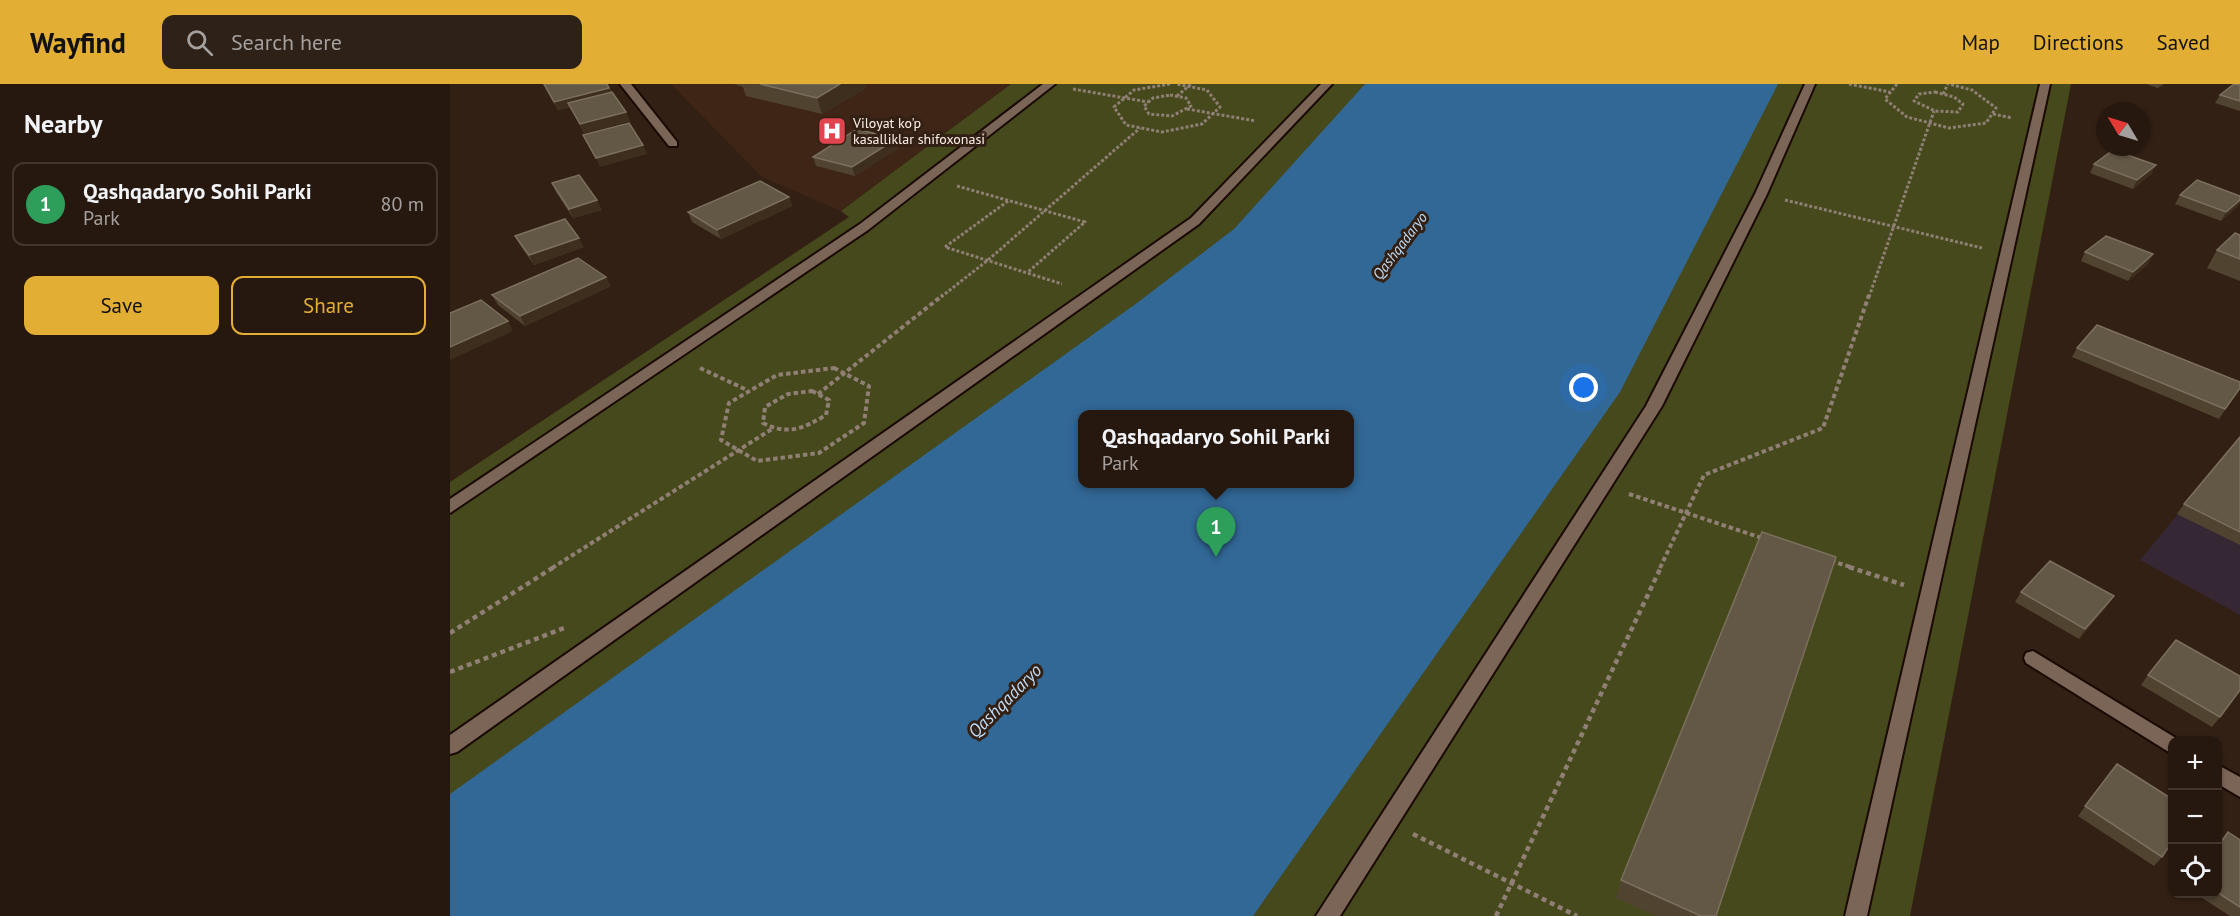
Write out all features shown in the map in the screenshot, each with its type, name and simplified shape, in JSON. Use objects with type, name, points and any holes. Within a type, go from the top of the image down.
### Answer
[{"type":"street","points":[[625,84],[673,144]]},
{"type":"street","points":[[450,507],[864,227],[1050,84]]},
{"type":"street","points":[[450,746],[1195,221],[1327,84]]},
{"type":"street","points":[[1327,916],[1654,406],[1761,194],[1810,84]]},
{"type":"street","points":[[1856,916],[2045,84]]},
{"type":"street","points":[[2033,658],[2168,743]]},
{"type":"street","points":[[2222,777],[2240,788]]},
{"type":"path","points":[[1050,84],[1149,102]]},
{"type":"path","points":[[1170,84],[1134,90],[1114,107],[1126,125],[1162,132],[1202,124],[1220,107],[1207,90],[1176,84]]},
{"type":"path","points":[[1849,84],[1890,92]]},
{"type":"path","points":[[1897,84],[1885,99],[1907,117],[1949,128],[1986,123],[1996,108],[1972,90],[1948,84],[1944,94]]},
{"type":"path","points":[[1177,96],[1190,85]]},
{"type":"path","points":[[1919,94],[1944,94],[1954,97],[1963,104],[1958,112],[1934,111],[1924,108],[1914,100],[1919,94]]},
{"type":"path","points":[[1177,96],[1186,98],[1191,106],[1182,114],[1166,117],[1149,114],[1144,106],[1149,102],[1161,97],[1177,96]]},
{"type":"path","points":[[1187,109],[1287,126]]},
{"type":"path","points":[[1496,916],[1704,475],[1823,428],[1934,111]]},
{"type":"path","points":[[818,394],[988,260],[1140,128]]},
{"type":"path","points":[[928,178],[1085,222],[1028,272]]},
{"type":"path","points":[[1761,194],[2006,254]]},
{"type":"path","points":[[1008,201],[945,247],[1028,272],[1091,295]]},
{"type":"path","points":[[675,356],[748,391]]},
{"type":"path","points":[[834,368],[869,386],[864,423],[819,453],[757,461],[721,440],[729,403],[748,391],[777,375],[834,368]]},
{"type":"path","points":[[812,391],[818,394],[829,400],[826,415],[804,429],[780,432],[763,423],[765,407],[788,394],[812,391]]},
{"type":"path","points":[[450,633],[772,429]]},
{"type":"path","points":[[1603,485],[1774,542]]},
{"type":"path","points":[[1829,560],[1929,593]]},
{"type":"path","points":[[1388,822],[1577,916]]},
{"type":"shaded area","name":"Viloyat ko'p kasalliklar shifoxonasi","points":[[671,84],[1011,84],[841,211],[762,177]]},
{"type":"shaded area","points":[[2240,439],[2240,615],[2140,560]]},
{"type":"green space","points":[[1011,84],[2071,84],[1910,916],[450,916],[450,482],[849,217],[841,211]]},
{"type":"water","name":"Qashqadaryo","points":[[1365,84],[1778,84],[1620,392],[1253,916],[450,916],[450,794],[1137,303],[1234,229]]},
{"type":"building","points":[[544,84],[607,84],[609,88],[554,102]]},
{"type":"building","points":[[760,84],[840,84],[817,98]]},
{"type":"building","points":[[2234,84],[2240,85],[2240,101],[2220,95]]},
{"type":"building","points":[[612,92],[626,112],[580,124],[568,103]]},
{"type":"building","points":[[629,123],[643,145],[596,158],[583,135]]},
{"type":"building","points":[[857,129],[896,139],[852,167],[813,157]]},
{"type":"building","points":[[2105,156],[2130,156],[2156,165],[2137,180],[2094,164]]},
{"type":"building","points":[[579,175],[597,200],[569,209],[552,183]]},
{"type":"building","points":[[2197,180],[2240,196],[2240,200],[2226,212],[2180,195]]},
{"type":"building","points":[[760,181],[789,197],[717,230],[688,212]]},
{"type":"building","points":[[565,219],[579,238],[529,255],[515,236]]},
{"type":"building","points":[[2235,233],[2240,235],[2240,259],[2217,250]]},
{"type":"building","points":[[2106,236],[2153,254],[2133,272],[2085,252]]},
{"type":"building","points":[[578,258],[606,277],[520,316],[492,295]]},
{"type":"building","points":[[481,300],[508,321],[450,347],[450,313]]},
{"type":"building","points":[[2097,325],[2240,382],[2240,388],[2225,409],[2077,348]]},
{"type":"building","points":[[2240,437],[2240,532],[2184,504]]},
{"type":"building","points":[[1762,532],[1836,557],[1716,916],[1701,916],[1621,880]]},
{"type":"building","points":[[2050,561],[2114,596],[2085,629],[2021,592]]},
{"type":"building","points":[[2176,640],[2240,676],[2240,690],[2220,717],[2148,675]]},
{"type":"building","points":[[2117,764],[2168,796],[2168,848],[2162,857],[2085,806]]},
{"type":"building","points":[[2228,832],[2240,840],[2240,907],[2222,895],[2222,841]]},
{"type":"place","name":"Viloyat ko'p kasalliklar shifoxonasi","points":[[832,131]]},
{"type":"place","name":"Qashqadaryo Sohil Parki","points":[[1216,557]]}]
